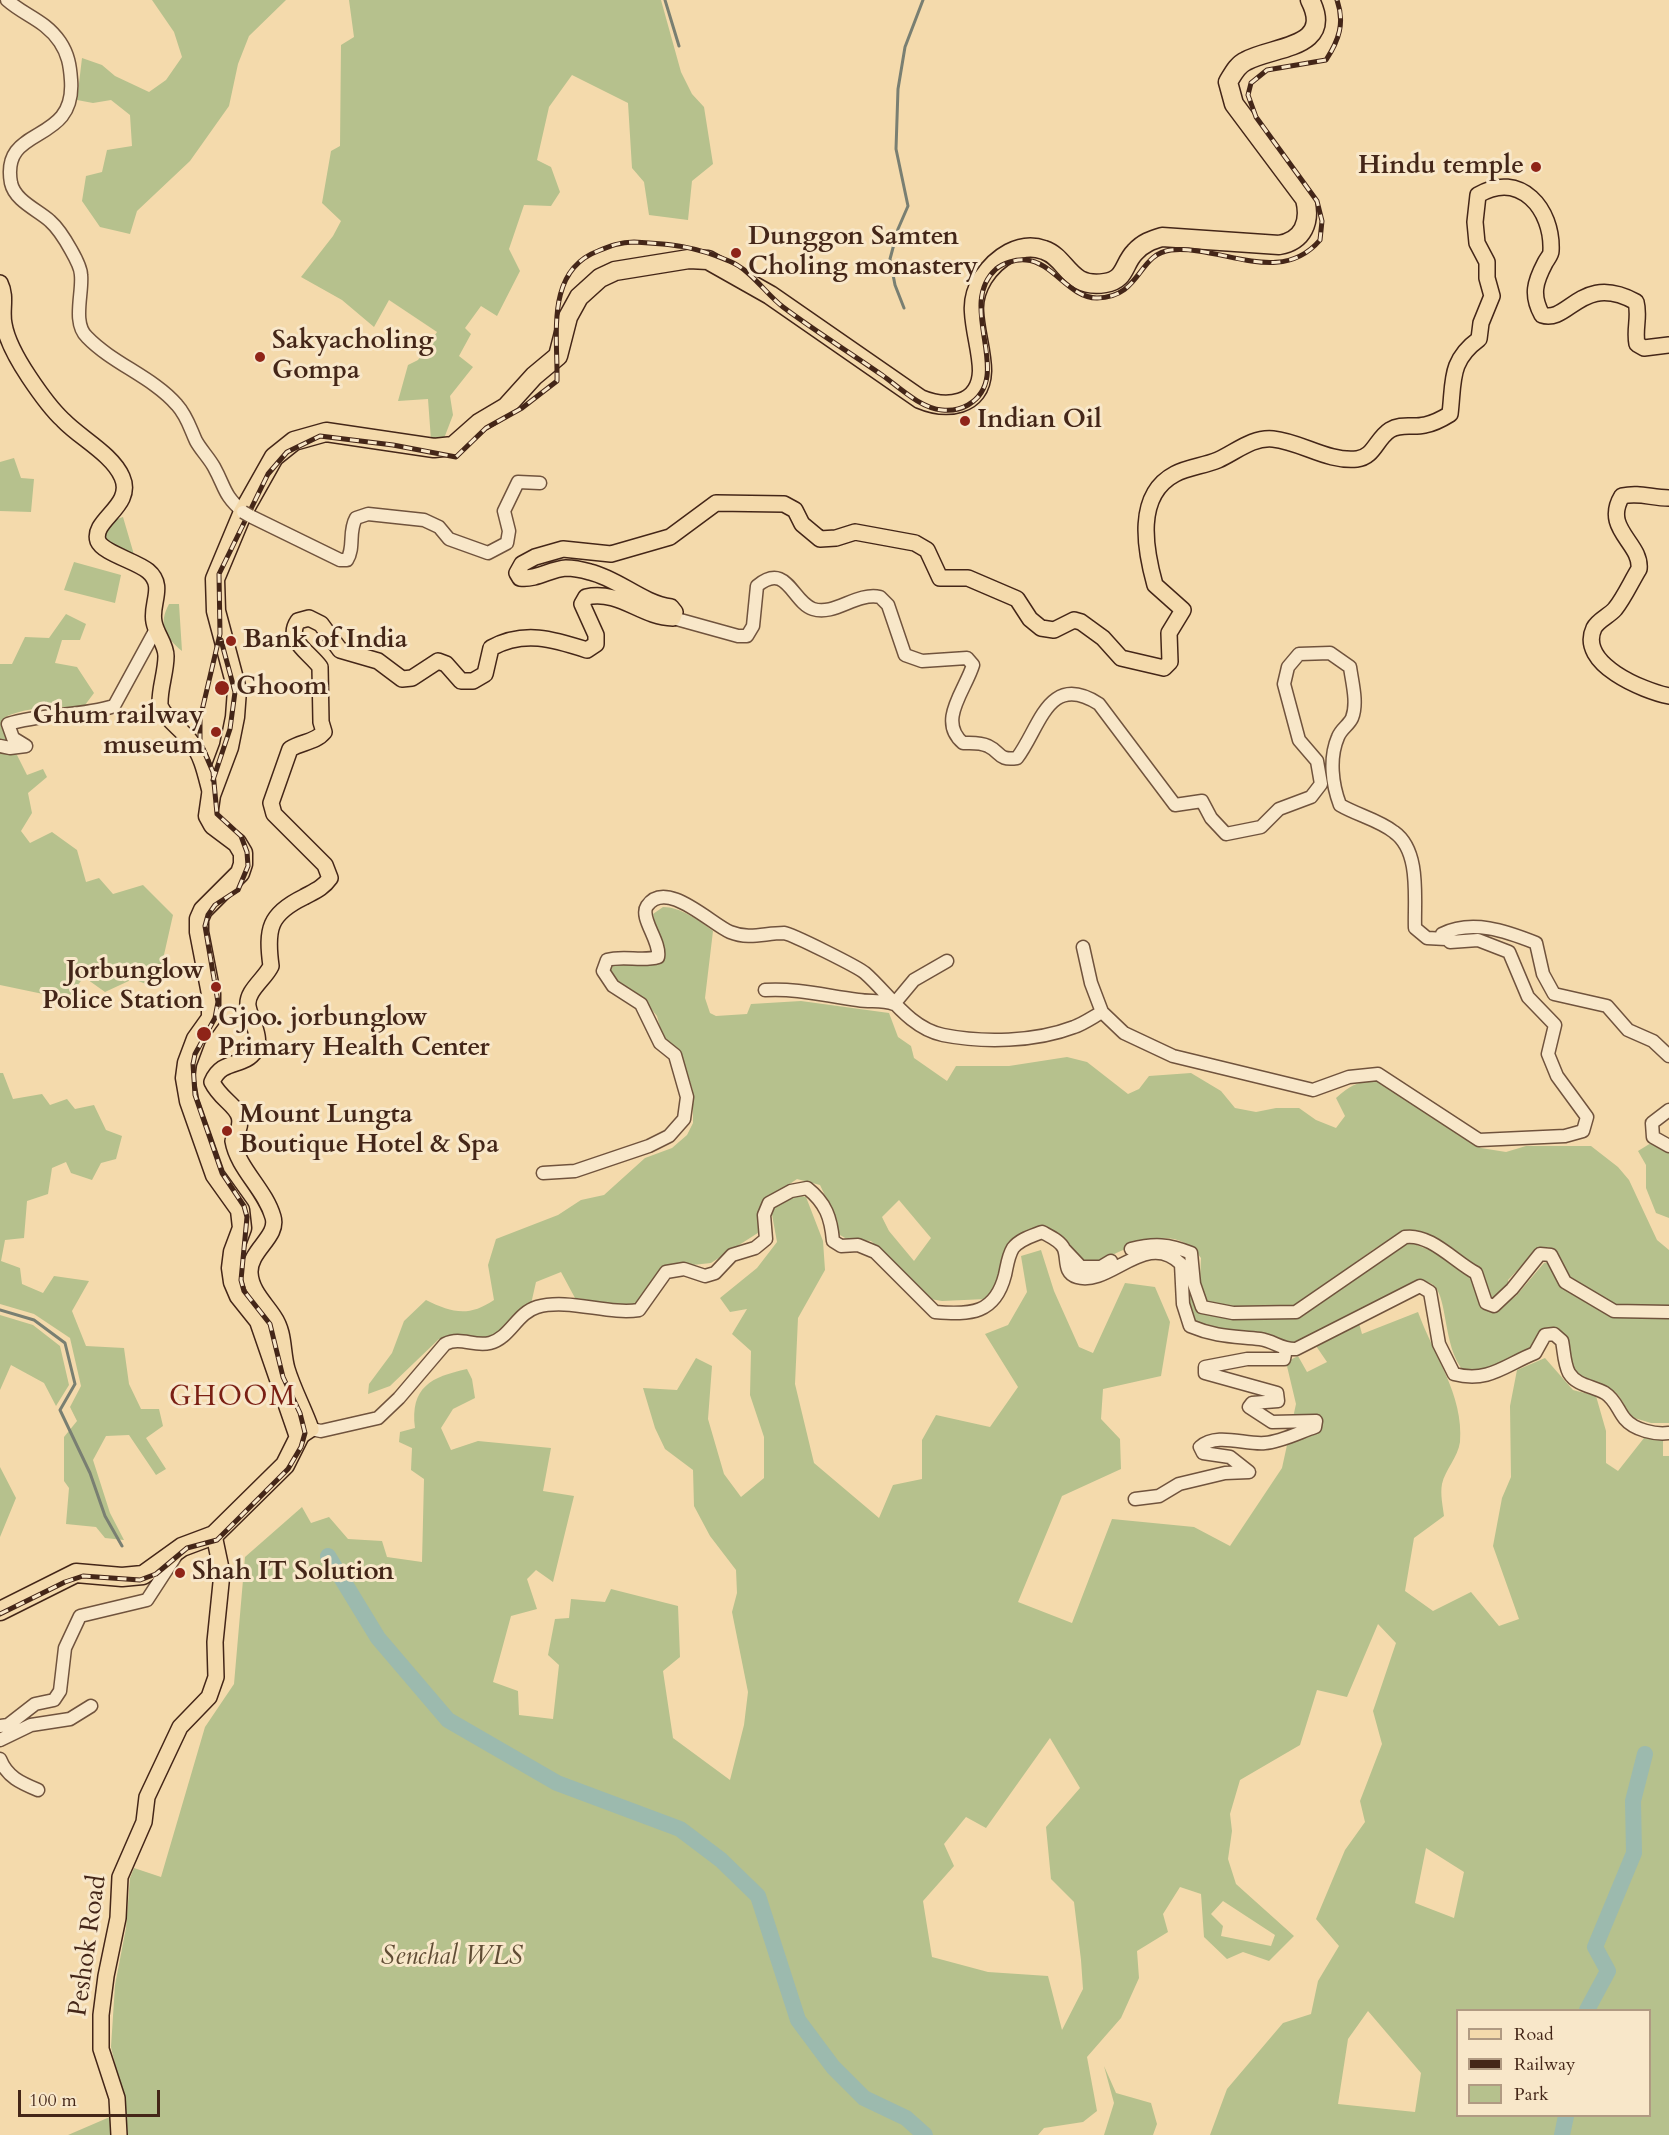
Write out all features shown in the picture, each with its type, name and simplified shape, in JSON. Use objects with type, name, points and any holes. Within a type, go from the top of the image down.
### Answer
[{"type":"highway","points":[[0,1611],[76,1573],[122,1577],[143,1575],[182,1547],[214,1535],[285,1465],[305,1433],[259,1320],[239,1296],[233,1282],[231,1268],[233,1252],[242,1228],[240,1210],[215,1175],[189,1101],[185,1078],[187,1063],[196,1039],[211,1018],[211,994],[199,932],[199,919],[203,910],[240,873],[243,864],[243,853],[237,843],[213,825],[208,816],[211,795],[229,747],[236,717],[237,690],[216,610],[215,579],[274,457],[294,441],[326,432],[435,448],[453,446],[479,423],[506,407],[534,376],[558,356],[568,317],[579,297],[600,278],[615,271],[664,262],[708,260],[770,295],[920,399],[948,406],[963,402],[977,389],[981,377],[974,311],[975,296],[982,279],[1002,255],[1026,248],[1046,250],[1076,277],[1086,283],[1097,284],[1117,280],[1125,272],[1133,253],[1147,242],[1162,237],[1279,245],[1289,243],[1304,230],[1308,210],[1305,200],[1234,104],[1228,82],[1235,70],[1245,61],[1289,47],[1309,36],[1315,27],[1317,17],[1310,0]]},
{"type":"main road","points":[[305,1433],[288,1370],[281,1331],[254,1288],[250,1272],[259,1246],[270,1236],[275,1227],[273,1216],[256,1182],[236,1155],[233,1142],[241,1129],[241,1119],[229,1101],[218,1094],[212,1083],[216,1073],[225,1065],[249,1057],[257,1049],[258,1040],[248,1003],[251,993],[271,966],[268,941],[274,917],[286,906],[323,887],[330,878],[325,865],[274,814],[271,803],[290,748],[318,739],[324,732],[321,722],[321,667],[294,639],[293,629],[298,621],[309,618],[321,624],[340,650],[378,661],[402,679],[412,678],[438,661],[446,664],[461,681],[472,681],[485,674],[491,648],[508,639],[541,638],[587,650],[596,644],[596,635],[582,604],[586,597],[601,594],[629,602],[663,618],[674,618],[675,612],[671,607],[657,605],[621,584],[591,572],[566,568],[530,579],[520,578],[517,573],[522,564],[563,549],[611,554],[670,537],[685,528],[702,511],[716,503],[784,504],[795,510],[802,524],[820,539],[836,538],[855,532],[915,543],[927,550],[940,578],[968,578],[1017,599],[1030,619],[1041,628],[1054,630],[1074,620],[1081,621],[1103,638],[1121,658],[1164,668],[1170,662],[1169,633],[1183,610],[1155,585],[1147,531],[1146,513],[1150,497],[1157,487],[1177,472],[1213,462],[1262,439],[1276,440],[1339,460],[1361,459],[1371,454],[1383,435],[1393,428],[1423,426],[1438,422],[1450,414],[1451,382],[1458,359],[1466,348],[1479,339],[1481,323],[1492,296],[1487,278],[1487,262],[1478,243],[1475,222],[1478,195],[1488,189],[1514,188],[1528,193],[1541,208],[1547,226],[1551,253],[1536,279],[1534,292],[1542,315],[1550,318],[1558,315],[1582,296],[1594,292],[1624,295],[1636,302],[1639,313],[1635,334],[1637,344],[1644,348],[1669,345]]},
{"type":"main road","points":[[0,284],[5,302],[3,322],[6,335],[29,376],[61,419],[112,462],[122,477],[125,490],[122,498],[97,536],[104,549],[132,560],[150,572],[156,582],[153,621],[166,653],[160,706],[164,714],[190,739],[200,755],[211,795]]},
{"type":"main road","points":[[1669,498],[1653,498],[1637,493],[1622,496],[1617,504],[1619,529],[1640,561],[1639,569],[1614,610],[1594,627],[1592,637],[1594,650],[1601,662],[1616,675],[1652,693],[1669,696]]},
{"type":"main road","name":"Peshok Road","points":[[118,2135],[117,2098],[101,2049],[101,2026],[106,1976],[118,1918],[120,1876],[144,1822],[147,1797],[180,1727],[209,1697],[216,1677],[215,1642],[222,1573],[214,1535]]},
{"type":"street","points":[[7,0],[40,21],[59,41],[70,59],[72,84],[67,113],[57,124],[24,142],[16,150],[10,163],[12,185],[19,196],[50,221],[70,249],[82,274],[80,320],[85,336],[174,401],[191,424],[197,442],[215,469],[227,497],[247,514],[340,560],[347,560],[351,554],[351,527],[356,518],[368,514],[424,520],[439,528],[449,539],[488,553],[507,543],[509,531],[504,511],[518,482],[540,483]]},
{"type":"street","points":[[0,5],[21,11]]},
{"type":"street","points":[[674,618],[738,636],[747,636],[753,626],[757,586],[765,580],[776,578],[791,586],[809,608],[817,610],[830,609],[861,596],[880,597],[888,605],[905,655],[922,661],[967,658],[973,666],[951,720],[954,735],[963,743],[989,746],[998,756],[1008,759],[1017,758],[1027,745],[1044,708],[1059,697],[1073,693],[1085,696],[1099,704],[1175,805],[1202,801],[1211,818],[1226,834],[1261,827],[1279,809],[1311,797],[1321,784],[1317,761],[1299,740],[1284,684],[1288,667],[1299,654],[1330,653],[1350,667],[1354,691],[1352,717],[1339,734],[1334,751],[1334,788],[1340,805],[1394,831],[1407,844],[1412,864],[1415,928],[1427,938],[1446,939]]},
{"type":"street","points":[[0,746],[10,748],[26,746],[14,738],[8,724],[71,712],[92,713],[114,706],[156,629]]},
{"type":"street","points":[[543,1173],[575,1171],[649,1146],[669,1136],[684,1119],[687,1097],[675,1055],[660,1043],[641,1004],[613,986],[603,971],[608,960],[638,957],[648,960],[658,957],[659,948],[645,914],[647,906],[657,897],[668,897],[688,905],[727,931],[745,937],[785,933],[814,944],[824,953],[864,972],[894,1004],[914,1020],[940,1035],[976,1039],[1045,1035],[1074,1027],[1102,1012]]},
{"type":"street","points":[[1083,947],[1090,983],[1102,1012],[1124,1033],[1173,1056],[1313,1090],[1348,1077],[1378,1074],[1479,1140],[1565,1136],[1583,1131],[1587,1117],[1557,1076],[1548,1054],[1555,1026],[1528,997],[1509,952],[1478,940],[1450,942],[1442,934],[1453,929],[1475,927],[1510,933],[1536,943],[1543,974],[1554,994],[1607,1006],[1628,1030],[1653,1041],[1669,1056]]},
{"type":"street","points":[[894,1004],[914,980],[946,961]]},
{"type":"street","points":[[765,990],[790,989],[894,1004]]},
{"type":"street","points":[[1669,1110],[1652,1123],[1653,1137],[1669,1146]]},
{"type":"street","points":[[305,1433],[378,1418],[399,1398],[445,1344],[455,1339],[481,1345],[493,1342],[525,1311],[539,1306],[579,1305],[626,1312],[639,1310],[666,1272],[684,1269],[705,1276],[715,1273],[732,1255],[755,1248],[766,1239],[764,1215],[769,1203],[791,1191],[807,1188],[818,1197],[828,1212],[833,1241],[842,1246],[858,1245],[875,1252],[935,1312],[970,1312],[985,1308],[997,1299],[1014,1246],[1028,1237],[1042,1233],[1054,1239],[1081,1267],[1101,1267],[1130,1250],[1154,1243],[1173,1245],[1191,1253],[1194,1284],[1203,1307],[1233,1313],[1296,1312],[1405,1237],[1414,1235],[1446,1252],[1459,1264],[1476,1273],[1486,1303],[1494,1306],[1512,1289],[1540,1254],[1551,1255],[1565,1282],[1614,1311],[1669,1312]]},
{"type":"street","points":[[1064,1249],[1067,1268],[1072,1275],[1080,1278],[1093,1277],[1110,1271],[1128,1259],[1144,1254],[1175,1258],[1181,1264],[1182,1304],[1190,1326],[1209,1334],[1261,1339],[1286,1350],[1296,1349],[1420,1286],[1430,1292],[1439,1344],[1454,1374],[1466,1377],[1484,1376],[1502,1371],[1512,1362],[1535,1353],[1545,1335],[1554,1334],[1562,1341],[1568,1371],[1576,1381],[1607,1394],[1617,1405],[1625,1420],[1635,1426],[1647,1431],[1669,1433]]},
{"type":"street","points":[[1135,1499],[1159,1496],[1179,1484],[1225,1473],[1249,1472],[1230,1457],[1203,1453],[1200,1447],[1205,1443],[1226,1440],[1266,1443],[1316,1427],[1316,1421],[1272,1422],[1249,1407],[1252,1403],[1278,1401],[1277,1393],[1205,1373],[1205,1367],[1247,1359],[1284,1359],[1286,1350]]},
{"type":"street","points":[[0,1726],[8,1725],[35,1704],[54,1700],[60,1691],[65,1648],[80,1616],[147,1600],[182,1547]]},
{"type":"street","points":[[0,1740],[31,1725],[70,1719],[91,1706]]},
{"type":"street","points":[[0,1759],[3,1768],[18,1782],[38,1790]]},
{"type":"green space","points":[[152,0],[286,0],[249,36],[238,64],[229,106],[190,161],[137,211],[130,234],[100,227],[82,201],[86,176],[102,172],[107,150],[132,146],[130,115],[111,100],[93,103],[77,100],[82,58],[102,65],[115,76],[149,92],[166,80],[182,57],[174,32]]},
{"type":"green space","points":[[349,0],[661,0],[681,72],[692,94],[704,107],[713,164],[692,181],[688,220],[649,215],[644,182],[632,168],[628,103],[572,75],[549,107],[537,160],[551,167],[560,192],[551,206],[524,205],[509,249],[520,271],[497,316],[481,306],[465,328],[471,334],[459,356],[473,367],[450,396],[453,415],[443,441],[431,440],[428,399],[398,401],[408,365],[418,360],[437,332],[389,300],[374,327],[342,300],[301,277],[333,236],[341,221],[322,203],[331,151],[340,146],[341,45],[354,37]]},
{"type":"green space","points":[[14,458],[21,478],[34,479],[31,512],[0,511],[0,462]]},
{"type":"green space","points":[[123,517],[135,558],[105,544],[103,534],[111,521]]},
{"type":"green space","points":[[74,562],[121,575],[115,603],[64,590]]},
{"type":"green space","points":[[169,604],[179,604],[182,651],[171,641],[165,630],[164,618]]},
{"type":"green space","points":[[66,614],[86,624],[80,640],[62,640],[55,663],[77,667],[94,693],[82,709],[43,708],[5,717],[1,727],[12,742],[0,740],[0,664],[12,664],[25,637],[49,638]]},
{"type":"green space","points":[[0,751],[17,755],[27,775],[43,769],[47,777],[28,793],[32,813],[21,831],[30,843],[52,832],[77,850],[86,882],[99,878],[113,894],[143,885],[173,915],[161,968],[146,984],[133,979],[105,992],[84,977],[67,999],[0,985]]},
{"type":"green space","points":[[663,907],[676,909],[713,931],[705,998],[710,1013],[716,1016],[747,1014],[751,1004],[801,1001],[889,1013],[898,1037],[911,1046],[914,1058],[947,1081],[956,1066],[1009,1066],[1067,1057],[1087,1062],[1128,1094],[1139,1089],[1149,1076],[1191,1073],[1221,1091],[1235,1108],[1256,1112],[1276,1108],[1299,1108],[1316,1120],[1336,1128],[1345,1116],[1336,1098],[1348,1088],[1359,1083],[1378,1082],[1387,1083],[1481,1148],[1506,1152],[1526,1146],[1591,1146],[1618,1167],[1629,1180],[1657,1240],[1669,1250],[1669,1307],[1618,1306],[1608,1303],[1571,1279],[1556,1250],[1547,1247],[1534,1253],[1508,1280],[1508,1285],[1493,1301],[1486,1299],[1479,1270],[1402,1233],[1374,1249],[1294,1307],[1234,1310],[1205,1303],[1200,1280],[1201,1258],[1189,1246],[1177,1240],[1163,1238],[1148,1241],[1092,1263],[1080,1258],[1058,1234],[1042,1228],[1028,1230],[1014,1240],[999,1286],[986,1299],[942,1301],[930,1299],[871,1241],[847,1239],[838,1234],[838,1223],[820,1185],[797,1179],[766,1200],[764,1229],[711,1263],[665,1268],[651,1289],[632,1305],[616,1307],[575,1298],[561,1272],[536,1282],[531,1304],[495,1336],[483,1341],[456,1337],[439,1339],[390,1386],[368,1394],[369,1384],[392,1353],[404,1321],[426,1300],[444,1308],[468,1311],[494,1300],[488,1265],[496,1239],[558,1215],[581,1200],[604,1195],[645,1158],[672,1148],[687,1135],[693,1123],[693,1091],[681,1053],[663,1039],[657,1016],[642,998],[616,984],[607,971],[612,962],[639,960],[646,965],[657,964],[662,957],[653,914]],"holes":[[[899,1200],[931,1238],[914,1261],[889,1231],[882,1217]]]},
{"type":"green space","points":[[0,1073],[3,1073],[13,1099],[42,1094],[50,1105],[67,1099],[75,1109],[94,1105],[106,1130],[122,1136],[116,1159],[101,1163],[92,1180],[71,1173],[66,1162],[52,1168],[48,1194],[27,1201],[24,1238],[5,1240],[1,1261],[20,1268],[22,1284],[43,1293],[54,1276],[89,1281],[72,1311],[86,1346],[124,1348],[129,1384],[141,1409],[159,1409],[163,1426],[146,1438],[166,1469],[156,1475],[129,1435],[106,1436],[93,1460],[110,1513],[124,1540],[105,1538],[96,1527],[66,1524],[69,1488],[64,1481],[64,1437],[77,1421],[70,1407],[81,1386],[70,1338],[34,1314],[0,1304]]},
{"type":"green space","points":[[1651,1143],[1669,1152],[1669,1218],[1656,1213],[1646,1188],[1646,1165],[1638,1151]]},
{"type":"green space","name":"Senchal WLS","points":[[792,1194],[806,1197],[823,1241],[825,1270],[798,1318],[795,1384],[814,1463],[879,1518],[893,1485],[922,1479],[922,1440],[936,1415],[990,1427],[1018,1387],[985,1334],[1008,1325],[1027,1292],[1021,1256],[1041,1250],[1054,1291],[1079,1347],[1093,1353],[1125,1283],[1155,1287],[1170,1322],[1161,1376],[1103,1389],[1101,1419],[1120,1439],[1121,1469],[1062,1496],[1018,1602],[1072,1623],[1112,1519],[1194,1527],[1230,1546],[1282,1468],[1296,1404],[1286,1362],[1298,1356],[1307,1372],[1327,1362],[1314,1343],[1359,1323],[1362,1334],[1418,1312],[1446,1375],[1457,1408],[1460,1442],[1442,1484],[1444,1516],[1414,1538],[1405,1591],[1433,1611],[1471,1592],[1499,1626],[1519,1619],[1493,1546],[1502,1498],[1511,1477],[1510,1406],[1517,1370],[1545,1358],[1573,1390],[1596,1396],[1606,1431],[1606,1463],[1618,1471],[1644,1438],[1663,1440],[1663,1456],[1669,1456],[1669,2135],[1210,2135],[1227,2089],[1283,2023],[1311,2014],[1318,1981],[1339,1946],[1316,1919],[1345,1850],[1365,1822],[1360,1801],[1382,1744],[1373,1711],[1396,1643],[1378,1624],[1347,1697],[1317,1690],[1300,1745],[1240,1780],[1230,1814],[1232,1831],[1228,1859],[1236,1884],[1294,1936],[1269,1961],[1243,1952],[1227,1959],[1204,1937],[1201,1894],[1180,1887],[1163,1914],[1168,1932],[1137,1951],[1139,1978],[1121,2018],[1087,2057],[1097,2111],[1083,2122],[1044,2128],[1038,2135],[932,2135],[907,2114],[870,2094],[829,2055],[803,2019],[761,1894],[723,1856],[681,1824],[558,1778],[452,1715],[382,1633],[331,1555],[325,1551],[324,1558],[375,1640],[446,1722],[556,1786],[679,1831],[755,1898],[796,2023],[831,2070],[863,2101],[904,2121],[919,2135],[68,2135],[126,2110],[111,2047],[115,1985],[126,1928],[130,1878],[134,1868],[161,1877],[205,1727],[234,1684],[245,1557],[302,1507],[311,1523],[329,1517],[348,1539],[382,1541],[387,1557],[422,1562],[424,1479],[411,1470],[412,1448],[399,1442],[400,1432],[415,1428],[416,1403],[420,1393],[433,1380],[467,1369],[472,1379],[475,1398],[453,1409],[441,1428],[451,1450],[478,1441],[551,1448],[543,1491],[574,1496],[553,1582],[536,1570],[527,1579],[537,1609],[511,1616],[493,1682],[518,1691],[519,1715],[553,1719],[559,1665],[548,1655],[555,1619],[569,1618],[571,1599],[605,1602],[611,1589],[678,1606],[680,1657],[663,1671],[673,1738],[730,1780],[744,1725],[748,1692],[732,1612],[737,1593],[736,1570],[710,1536],[694,1506],[693,1470],[665,1449],[655,1428],[643,1388],[677,1390],[696,1358],[712,1366],[708,1419],[724,1474],[741,1497],[764,1478],[764,1437],[750,1395],[751,1351],[732,1334],[747,1309],[730,1312],[720,1298],[757,1268],[777,1242],[771,1209]],"holes":[[[1050,1738],[1080,1788],[1046,1827],[1051,1879],[1074,1902],[1081,1960],[1083,1989],[1062,2030],[1048,1976],[988,1972],[932,1957],[923,1901],[954,1866],[944,1844],[966,1817],[986,1828]],[[1426,1848],[1464,1872],[1454,1918],[1415,1903]],[[1223,1901],[1275,1935],[1271,1946],[1221,1936],[1223,1926],[1211,1914]],[[1368,2011],[1421,2073],[1415,2112],[1338,2104],[1348,2039]]]},
{"type":"green space","points":[[1409,1242],[1447,1257],[1474,1276],[1485,1306],[1504,1304],[1516,1296],[1544,1263],[1551,1262],[1564,1286],[1613,1314],[1669,1317],[1669,1423],[1651,1423],[1631,1417],[1615,1392],[1578,1374],[1572,1364],[1566,1341],[1557,1331],[1499,1368],[1466,1373],[1458,1363],[1453,1351],[1441,1299],[1437,1290],[1428,1282],[1414,1284],[1304,1343],[1288,1345],[1199,1326],[1188,1314],[1184,1264],[1159,1252],[1106,1271],[1096,1269],[1145,1247],[1189,1257],[1199,1309],[1306,1311]]},
{"type":"green space","points":[[0,1315],[33,1325],[60,1346],[69,1385],[56,1406],[44,1383],[11,1365],[0,1390]]},
{"type":"green space","points":[[0,1467],[16,1498],[0,1537]]},
{"type":"green space","points":[[1104,2066],[1116,2093],[1151,2103],[1157,2124],[1153,2135],[1104,2135],[1114,2103]]},
{"type":"waterway","points":[[665,0],[679,46]]},
{"type":"waterway","points":[[904,308],[895,285],[890,259],[898,229],[908,206],[896,149],[898,89],[905,47],[923,0]]},
{"type":"waterway","points":[[0,1310],[34,1320],[65,1343],[75,1384],[60,1410],[90,1473],[105,1516],[122,1546]]},
{"type":"waterway","points":[[328,1556],[378,1638],[448,1720],[557,1783],[680,1829],[721,1860],[758,1896],[798,2020],[833,2067],[864,2098],[906,2118],[925,2135]]},
{"type":"waterway","points":[[1588,2009],[1608,1971],[1595,1947],[1634,1853],[1633,1801],[1645,1754]]},
{"type":"waterway","points":[[1562,2135],[1566,2117]]},
{"type":"railway","points":[[0,1614],[65,1582],[83,1576],[140,1580],[156,1574],[187,1548],[217,1540],[288,1469],[301,1447],[305,1433],[300,1413],[283,1377],[270,1324],[244,1291],[241,1280],[247,1217],[244,1206],[222,1173],[195,1095],[193,1064],[195,1054],[215,1018],[218,1002],[205,926],[208,915],[215,905],[238,890],[248,866],[247,852],[241,836],[217,814],[213,772],[200,742],[200,719],[220,634],[219,574],[268,474],[287,452],[320,436],[393,445],[456,457],[486,428],[522,408],[557,381],[556,325],[562,289],[569,273],[581,260],[598,251],[629,242],[683,247],[705,252],[737,265],[751,275],[783,307],[918,401],[942,410],[959,409],[968,405],[981,393],[987,377],[981,302],[985,284],[996,269],[1002,265],[1018,260],[1036,262],[1069,287],[1097,298],[1112,296],[1123,291],[1151,259],[1171,250],[1190,250],[1250,261],[1287,261],[1304,254],[1320,240],[1322,221],[1317,201],[1256,117],[1248,95],[1251,83],[1267,70],[1326,60],[1339,31],[1340,16],[1337,0]]},
{"type":"railway","points":[[213,780],[230,729],[235,692],[221,640]]},
{"type":"place","name":"Hindu temple","points":[[1536,167]]},
{"type":"place","name":"Dunggon Samten Choling monastery","points":[[736,253]]},
{"type":"place","name":"Sakyacholing Gompa","points":[[260,357]]},
{"type":"place","name":"Indian Oil","points":[[965,421]]},
{"type":"place","name":"Bank of India","points":[[231,641]]},
{"type":"place","name":"Ghoom","points":[[222,688]]},
{"type":"place","name":"Ghum railway museum","points":[[216,732]]},
{"type":"place","name":"Jorbunglow Police Station","points":[[216,987]]},
{"type":"place","name":"Gjoo. jorbunglow Primary Health Center","points":[[204,1034]]},
{"type":"place","name":"Mount Lungta Boutique Hotel & Spa","points":[[227,1131]]},
{"type":"place","name":"Shah IT Solution","points":[[180,1573]]},
{"type":"district","name":"GHOOM","points":[[233,1399]]}]
